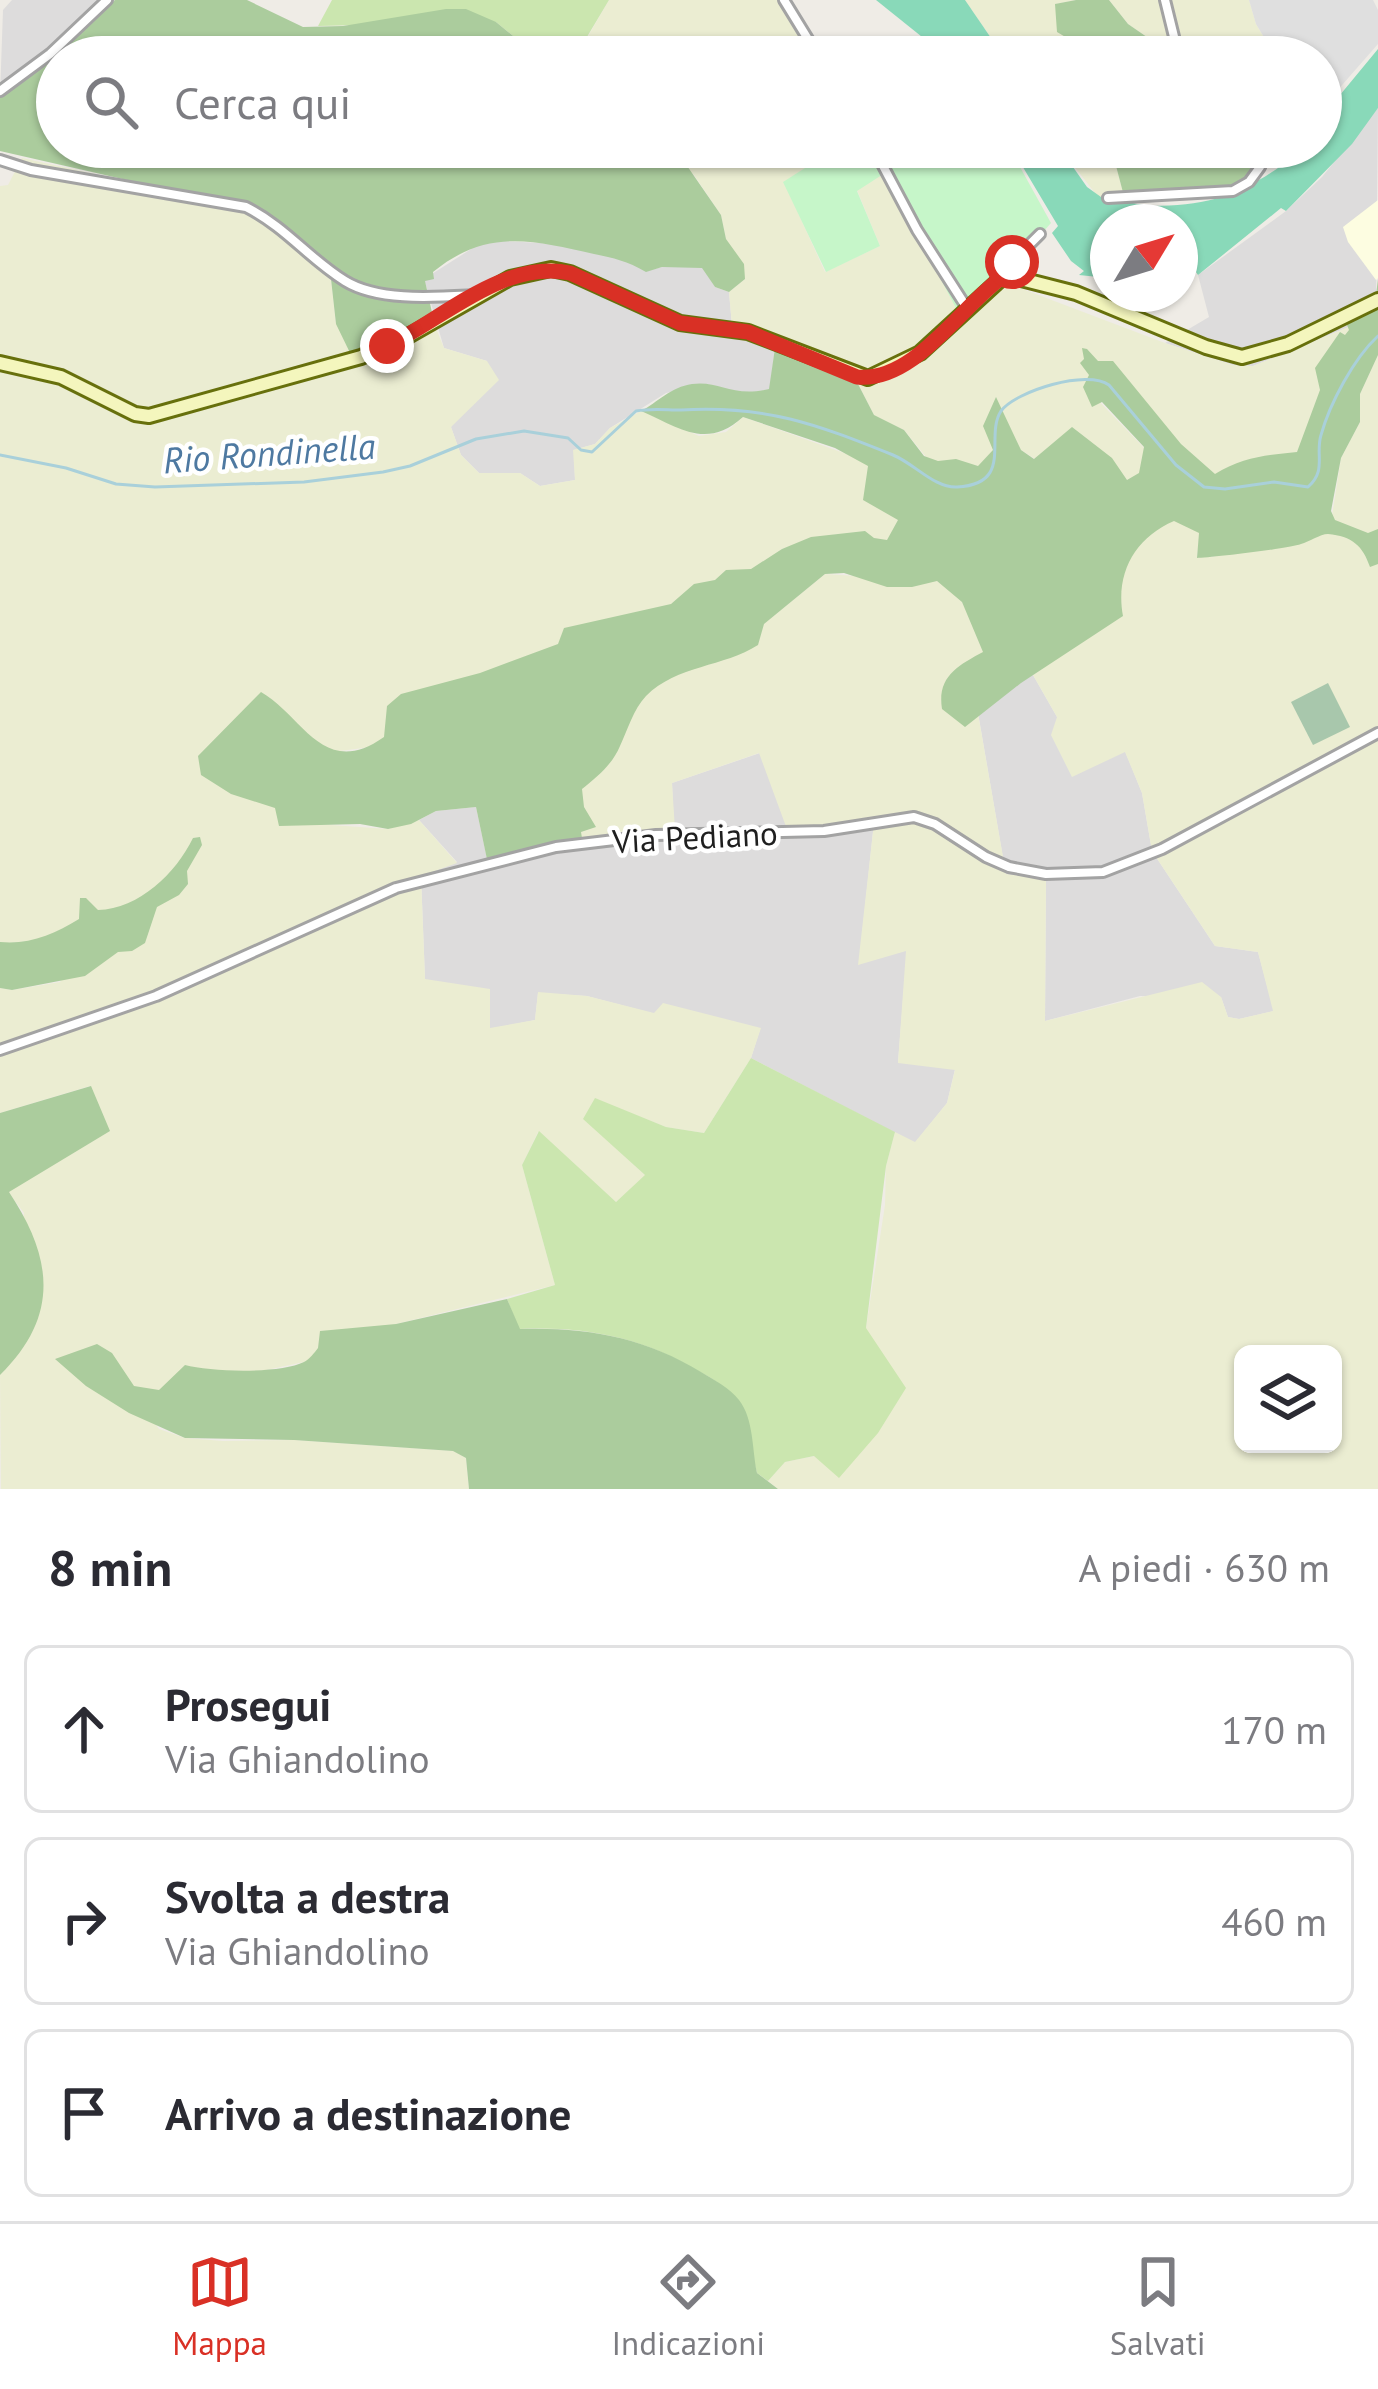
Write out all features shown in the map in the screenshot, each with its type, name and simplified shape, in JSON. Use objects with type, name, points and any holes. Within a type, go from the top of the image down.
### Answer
[{"type":"street","points":[[69,36],[107,0]]},
{"type":"street","points":[[784,0],[806,36]]},
{"type":"street","points":[[1165,0],[1173,36]]},
{"type":"street","points":[[0,91],[36,64]]},
{"type":"street","points":[[0,160],[31,170],[246,207],[275,222],[350,284],[369,290],[442,297],[477,295]]},
{"type":"street","points":[[884,168],[967,308]]},
{"type":"street","points":[[1108,198],[1233,191],[1260,168]]},
{"type":"street","points":[[0,363],[61,377],[135,414],[149,416],[362,357],[510,278],[551,269],[570,273],[680,323],[748,332],[868,378],[920,353],[1005,275],[1040,234]]},
{"type":"street","points":[[1005,275],[1076,293],[1206,347],[1242,357],[1288,344],[1378,301]]},
{"type":"street","name":"Via Pediano","points":[[0,1050],[156,996],[396,888],[556,847],[656,835],[824,831],[914,817],[1009,867],[1046,874],[1103,872],[1162,849],[1378,733]]},
{"type":"shaded area","points":[[12,0],[116,0],[77,36],[36,36],[36,74],[0,96],[3,10]]},
{"type":"shaded area","points":[[609,0],[787,0],[808,36],[588,36]]},
{"type":"shaded area","points":[[965,0],[1076,0],[1056,4],[1075,36],[990,36]]},
{"type":"shaded area","points":[[1109,0],[1249,0],[1263,36],[1145,36],[1128,24]]},
{"type":"shaded area","points":[[1249,0],[1373,0],[1378,10],[1378,44],[1342,85],[1342,36],[1263,36]]},
{"type":"shaded area","points":[[1378,108],[1376,303],[1351,326],[1253,366],[1233,365],[1165,343],[1209,317],[1198,275],[1286,211],[1329,168],[1342,168],[1342,152]]},
{"type":"shaded area","points":[[22,158],[36,161],[36,168],[68,168],[245,207],[331,279],[336,324],[435,326],[444,348],[487,361],[499,380],[451,427],[461,455],[479,473],[520,473],[540,486],[575,480],[573,450],[595,444],[610,428],[641,411],[699,436],[726,432],[743,417],[869,462],[899,519],[887,541],[837,534],[782,549],[757,568],[675,609],[378,746],[332,752],[317,746],[299,727],[317,824],[388,829],[419,820],[457,863],[421,876],[425,979],[490,989],[490,1028],[535,1020],[538,992],[587,996],[654,1013],[663,1003],[761,1028],[751,1058],[704,1133],[666,1127],[595,1099],[584,1119],[646,1176],[616,1202],[538,1132],[522,1165],[555,1285],[396,1324],[319,1349],[309,1361],[157,1393],[132,1386],[97,1344],[159,1429],[185,1438],[223,1441],[294,1440],[454,1451],[466,1458],[469,1489],[1,1489],[0,1373],[24,1213],[8,1192],[33,1175],[90,1086],[0,1113],[0,988],[60,982],[117,910],[94,913],[40,940],[0,944],[0,186],[8,185]]},
{"type":"shaded area","points":[[685,168],[806,168],[784,182],[825,272],[880,246],[857,190],[885,173],[1005,275],[1007,283],[1165,343],[1233,365],[1253,366],[1351,326],[1298,452],[1214,475],[1191,458],[1117,367],[1093,395],[1147,451],[1168,493],[1035,459],[1021,450],[996,455],[979,466],[931,463],[904,430],[875,417],[858,384],[732,326],[729,292],[745,279],[726,239],[721,215]]},
{"type":"shaded area","points":[[1075,168],[1117,168],[1125,200],[1113,204],[1099,198]]},
{"type":"shaded area","points":[[1378,200],[1376,280],[1348,242],[1343,227]]},
{"type":"shaded area","points":[[479,244],[560,244],[618,256],[646,271],[674,264],[701,265],[715,287],[729,292],[732,326],[775,348],[770,389],[746,394],[707,384],[666,393],[610,428],[595,444],[574,450],[575,480],[540,486],[520,473],[479,473],[461,455],[451,427],[487,361],[444,348],[424,279]]},
{"type":"shaded area","points":[[1378,355],[1378,1489],[778,1489],[768,1481],[785,1462],[815,1456],[840,1477],[895,1132],[915,1142],[947,1103],[955,1070],[898,1063],[906,951],[858,965],[874,823],[788,832],[759,753],[672,783],[675,830],[583,844],[568,772],[637,696],[760,627],[825,574],[937,581],[959,596],[1007,691],[977,708],[1006,874],[1046,879],[1045,1021],[1202,982],[1221,997],[1228,1017],[1273,1011],[1258,952],[1215,946],[1152,851],[1142,793],[1125,752],[1072,777],[1051,735],[1057,717],[1033,675],[1102,627],[1134,547],[1149,531],[1175,520],[1200,533],[1197,556],[1212,557],[1330,529],[1341,458],[1360,422],[1360,394]]},
{"type":"shaded area","points":[[1033,675],[1057,717],[1125,751],[1142,793],[1152,851],[1215,946],[1258,952],[1274,1011],[1239,1019],[1228,1017],[1221,997],[1140,996],[1045,1021],[1046,880],[1006,875],[977,707]]},
{"type":"shaded area","points":[[1328,683],[1350,727],[1313,745],[1291,702]]},
{"type":"shaded area","points":[[760,753],[874,822],[859,964],[907,950],[898,1062],[955,1069],[947,1103],[915,1143],[751,1058],[760,1029],[655,1014],[587,996],[538,993],[535,1020],[490,1029],[425,979],[421,876],[457,862],[419,820],[436,811],[476,807],[488,863],[625,834],[674,830],[672,783]]},
{"type":"green space","points":[[115,0],[247,0],[303,27],[466,9],[496,22],[513,36],[76,36]]},
{"type":"green space","points":[[332,0],[609,0],[588,36],[513,36],[496,22],[318,26]]},
{"type":"green space","points":[[876,0],[965,0],[990,36],[921,36]]},
{"type":"green space","points":[[1109,0],[1128,24],[1145,36],[1064,36],[1057,32],[1055,4]]},
{"type":"green space","points":[[1378,49],[1378,108],[1342,154],[1342,93]]},
{"type":"green space","points":[[36,72],[36,159],[0,151],[0,96]]},
{"type":"green space","points":[[74,168],[689,168],[721,215],[726,239],[744,264],[745,279],[729,292],[715,287],[702,268],[662,267],[646,272],[614,259],[550,245],[491,243],[453,258],[433,272],[434,279],[425,281],[435,326],[353,359],[336,324],[331,279],[245,207]]},
{"type":"green space","points":[[805,168],[1021,168],[1051,223],[1005,275],[957,310],[885,173],[857,191],[880,246],[826,272],[783,182]]},
{"type":"green space","points":[[1023,168],[1074,168],[1087,187],[1108,202],[1138,204],[1090,204],[1090,276],[1079,275],[1084,271],[1052,233],[1058,226]]},
{"type":"green space","points":[[1117,168],[1266,168],[1233,189],[1215,194],[1125,200]]},
{"type":"green space","points":[[1278,168],[1328,168],[1286,211],[1281,208],[1198,275],[1198,204],[1186,204],[1218,198]]},
{"type":"green space","points":[[1378,279],[1378,355],[1360,394],[1360,422],[1341,458],[1331,511],[1335,520],[1368,533],[1378,529],[1378,564],[1370,567],[1355,543],[1328,534],[1293,546],[1197,558],[1199,533],[1174,521],[1148,537],[1131,559],[1122,585],[1123,616],[1021,683],[965,727],[942,709],[941,698],[951,674],[983,652],[962,602],[937,581],[887,587],[844,573],[825,574],[764,624],[758,645],[672,678],[646,696],[613,759],[582,789],[584,807],[596,827],[581,832],[583,844],[488,864],[476,807],[436,811],[388,829],[360,824],[279,826],[275,808],[231,794],[201,775],[198,756],[261,692],[329,748],[363,748],[384,737],[387,706],[401,694],[480,673],[558,644],[564,628],[671,604],[694,584],[715,580],[726,570],[751,569],[811,537],[865,531],[887,540],[898,520],[863,500],[868,466],[835,448],[743,417],[730,427],[705,434],[641,411],[678,388],[702,383],[745,391],[769,389],[775,348],[858,384],[874,415],[904,430],[924,456],[978,466],[993,450],[983,426],[996,397],[1021,450],[1034,459],[1072,427],[1112,458],[1127,480],[1139,473],[1144,447],[1102,402],[1092,407],[1083,387],[1089,375],[1080,363],[1082,348],[1098,361],[1113,361],[1181,444],[1215,474],[1245,460],[1297,452],[1320,390],[1315,368],[1340,332],[1345,335],[1347,325],[1375,303]]},
{"type":"green space","points":[[200,837],[202,845],[187,871],[188,884],[157,907],[145,943],[118,952],[85,976],[12,990],[0,988],[0,942],[31,940],[70,924],[79,919],[80,898],[98,910],[142,896],[177,864],[193,838]]},
{"type":"green space","points":[[751,1058],[895,1132],[886,1166],[866,1328],[906,1388],[878,1433],[839,1478],[814,1456],[785,1462],[768,1481],[757,1473],[738,1416],[714,1380],[677,1359],[612,1336],[519,1329],[507,1299],[555,1285],[522,1165],[539,1131],[616,1202],[645,1175],[583,1119],[595,1098],[666,1127],[704,1133]]},
{"type":"green space","points":[[91,1086],[110,1131],[9,1192],[35,1240],[44,1286],[33,1331],[0,1375],[0,1113]]},
{"type":"green space","points":[[507,1299],[520,1329],[591,1332],[636,1342],[721,1384],[739,1400],[747,1416],[757,1473],[778,1489],[469,1489],[466,1458],[453,1451],[185,1438],[129,1413],[55,1359],[97,1344],[112,1353],[134,1386],[159,1390],[185,1365],[279,1369],[306,1361],[318,1348],[320,1331],[396,1324]]},
{"type":"waterway","name":"Rio Rondinella","points":[[0,455],[116,484],[304,482],[410,466],[476,439],[524,431],[568,438],[581,450],[592,452],[636,411],[711,409],[765,414],[814,426],[893,455],[940,484],[957,487],[986,478],[994,458],[997,422],[1009,403],[1052,384],[1085,380],[1109,385],[1176,465],[1204,487],[1274,482],[1308,487],[1317,475],[1319,442],[1337,395],[1378,336]]},
{"type":"route","points":[[387,346],[510,278],[551,269],[570,273],[680,323],[748,332],[868,378],[920,353],[1005,275],[1012,262]]}]
